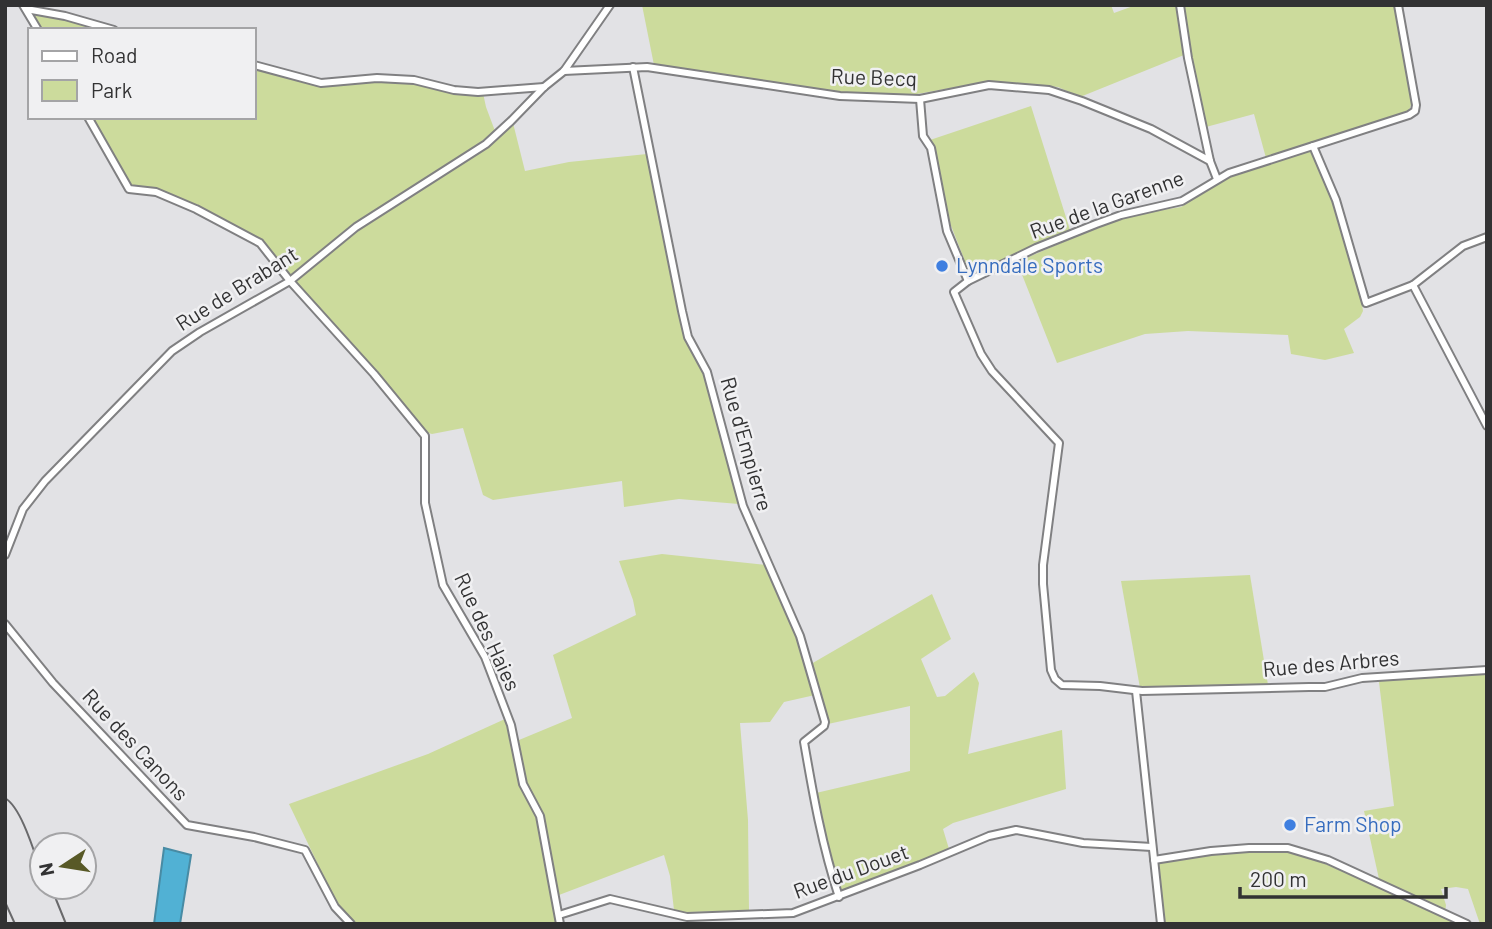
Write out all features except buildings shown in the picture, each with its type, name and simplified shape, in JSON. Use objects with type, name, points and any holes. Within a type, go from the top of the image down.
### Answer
[{"type":"street","name":"Rue de Brabant","points":[[5,555],[23,509],[45,481],[172,351],[290,281],[356,227],[486,144],[564,71],[610,5]]},
{"type":"street","points":[[1180,5],[1188,58],[1210,161],[1217,179]]},
{"type":"street","name":"Rue de la Garenne","points":[[968,281],[1036,248],[1096,224],[1121,215],[1182,201],[1229,173],[1409,115],[1415,111],[1416,105],[1398,5]]},
{"type":"street","points":[[25,7],[37,28]]},
{"type":"street","points":[[25,7],[107,28]]},
{"type":"street","points":[[256,66],[321,83],[377,78],[414,80],[454,90],[478,92],[544,87]]},
{"type":"street","name":"Rue d'Empierre","points":[[634,67],[688,337],[707,372],[743,506],[800,636],[825,722],[824,726],[804,742],[819,825],[839,897]]},
{"type":"street","name":"Rue Becq","points":[[564,71],[647,67],[840,96],[920,99],[989,85],[1049,90],[1151,129],[1210,161]]},
{"type":"street","points":[[920,99],[923,136],[931,148],[947,231],[968,281],[954,292],[981,354],[992,371],[1059,443],[1043,565],[1051,670],[1062,685],[1136,691],[1161,924]]},
{"type":"street","name":"Rue des Haies","points":[[89,119],[129,189],[156,192],[176,200],[260,243],[425,436],[425,503],[443,585],[485,657],[511,725],[523,784],[540,816],[560,924]]},
{"type":"street","points":[[1312,146],[1336,200],[1366,303],[1413,285],[1463,246],[1487,237]]},
{"type":"street","points":[[1413,285],[1487,426]]},
{"type":"street","name":"Rue des Canons","points":[[5,624],[53,682],[187,825],[254,837],[305,850],[335,907],[351,924]]},
{"type":"street","name":"Rue des Arbres","points":[[1136,691],[1325,687],[1362,678],[1487,670]]},
{"type":"street","name":"Rue du Douet","points":[[559,915],[610,899],[687,917],[793,913],[989,836],[1016,830],[1083,843],[1152,846]]},
{"type":"street","points":[[1154,860],[1211,850],[1288,848],[1328,860],[1467,924]]},
{"type":"green space","points":[[642,5],[1111,5],[1114,13],[1136,5],[1177,5],[1184,55],[1080,97],[1058,87],[990,81],[917,94],[872,95],[827,91],[654,65]]},
{"type":"green space","points":[[1183,5],[1395,5],[1412,101],[1410,108],[1407,112],[1266,158],[1254,114],[1206,127]]},
{"type":"green space","points":[[32,14],[52,16],[97,28],[40,28]]},
{"type":"green space","points":[[256,68],[326,86],[374,80],[408,82],[466,94],[483,93],[495,131],[470,150],[355,223],[291,275],[261,241],[224,219],[160,189],[130,185],[92,119],[256,119]]},
{"type":"green space","points":[[1031,106],[1070,230],[970,274],[948,218],[939,167],[930,140]]},
{"type":"green space","points":[[513,123],[525,171],[569,162],[647,154],[687,343],[703,370],[739,504],[679,499],[624,507],[622,481],[493,500],[483,495],[463,428],[432,434],[425,432],[378,374],[296,283],[297,278],[347,237],[476,155]]},
{"type":"green space","points":[[1310,149],[1334,202],[1360,292],[1363,311],[1360,317],[1344,329],[1354,353],[1325,360],[1291,354],[1288,335],[1188,331],[1145,334],[1057,363],[1017,262],[1121,217],[1181,207],[1226,178]]},
{"type":"green space","points":[[662,554],[766,565],[794,629],[815,695],[784,702],[770,722],[740,723],[748,820],[749,911],[674,910],[670,876],[664,855],[559,895],[540,807],[526,783],[519,740],[572,718],[553,655],[636,615],[619,561]]},
{"type":"green space","points":[[1250,575],[1268,685],[1140,688],[1121,581]]},
{"type":"green space","points":[[932,594],[951,639],[921,659],[937,697],[945,696],[974,672],[979,683],[968,754],[1062,730],[1066,789],[953,823],[943,829],[949,849],[914,865],[842,891],[816,793],[910,771],[910,706],[828,724],[811,664]]},
{"type":"green space","points":[[1480,673],[1487,679],[1487,924],[1480,924],[1468,889],[1441,889],[1446,905],[1445,912],[1379,879],[1364,811],[1394,806],[1379,682],[1382,679]]},
{"type":"green space","points":[[505,719],[522,785],[539,826],[556,924],[355,924],[336,902],[289,804],[428,754]]},
{"type":"green space","points":[[1249,850],[1284,851],[1305,855],[1457,924],[1163,924],[1157,864],[1201,854]]},
{"type":"water","points":[[164,848],[191,855],[180,924],[154,924]]},
{"type":"railway","points":[[5,798],[17,811],[28,835]]},
{"type":"railway","points":[[57,901],[66,924]]},
{"type":"railway","points":[[5,902],[15,924]]},
{"type":"place","name":"Lynndale Sports","points":[[942,266]]},
{"type":"place","name":"Farm Shop","points":[[1290,825]]}]
